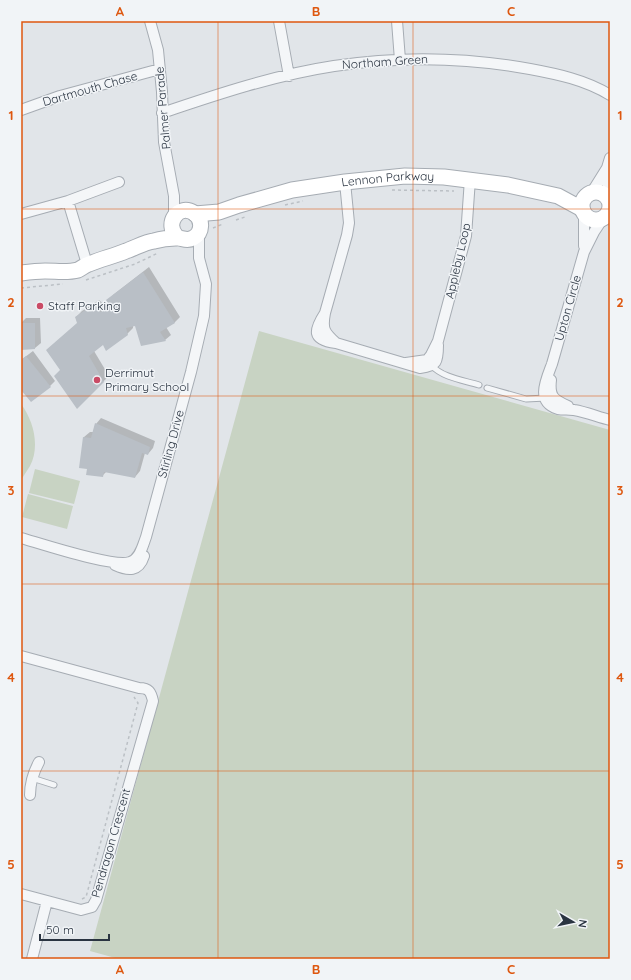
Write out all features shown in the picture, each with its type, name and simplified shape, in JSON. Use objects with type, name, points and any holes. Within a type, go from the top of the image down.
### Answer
[{"type":"street","name":"Palmer Parade","points":[[150,21],[158,50],[164,142],[174,196],[173,219]]},
{"type":"street","points":[[279,21],[289,76]]},
{"type":"street","points":[[397,21],[400,60]]},
{"type":"street","name":"Northam Green","points":[[162,114],[209,97],[289,76],[334,66],[400,60],[465,60],[518,67],[575,80],[595,87],[610,95]]},
{"type":"street","name":"Dartmouth Chase","points":[[21,110],[60,96],[160,69]]},
{"type":"street","points":[[608,163],[608,209],[600,219],[591,219],[583,212],[582,201],[590,193],[608,163]]},
{"type":"street","name":"Lennon Parkway","points":[[21,273],[47,271],[60,273],[71,272],[80,269],[87,264],[157,246],[179,238],[189,240],[224,217],[257,199],[292,190],[345,182],[405,176],[444,177],[470,186],[508,185],[558,196],[576,196],[590,193]]},
{"type":"street","points":[[21,214],[68,201],[119,182]]},
{"type":"street","points":[[345,182],[349,222],[347,235],[325,312],[321,333],[336,343],[420,368],[429,363]]},
{"type":"street","name":"Appleby Loop","points":[[429,363],[435,364],[437,358],[438,342],[466,236],[470,186]]},
{"type":"street","points":[[590,193],[601,192],[608,209]]},
{"type":"street","points":[[174,196],[200,220],[203,230]]},
{"type":"street","name":"Lennon Parkway","points":[[558,196],[583,212]]},
{"type":"street","points":[[68,201],[87,264]]},
{"type":"street","name":"Upton Circle","points":[[549,398],[552,364],[584,252],[608,209]]},
{"type":"street","name":"Lennon Parkway","points":[[157,246],[173,219],[180,212],[184,211],[224,217]]},
{"type":"street","name":"Upton Circle","points":[[583,212],[584,252]]},
{"type":"street","points":[[173,219],[172,230],[179,238]]},
{"type":"street","name":"Stirling Drive","points":[[199,258],[203,230]]},
{"type":"street","name":"Stirling Drive","points":[[21,538],[109,562],[126,563],[135,560],[140,553],[190,378],[206,300],[206,284],[199,258],[190,245],[179,238]]},
{"type":"street","points":[[549,398],[573,410],[610,420]]},
{"type":"street","points":[[21,656],[136,692]]},
{"type":"street","name":"Pendragon Crescent","points":[[21,894],[81,910],[92,906],[96,900],[150,709],[144,693],[136,692]]},
{"type":"street","points":[[30,795],[32,778],[39,762]]},
{"type":"street","points":[[21,775],[32,778]]},
{"type":"street","points":[[32,959],[47,901]]},
{"type":"lane","points":[[429,363],[437,372],[479,385]]},
{"type":"lane","points":[[487,388],[526,399],[549,398]]},
{"type":"lane","points":[[32,778],[54,785]]},
{"type":"path","points":[[386,191],[427,190],[470,186]]},
{"type":"path","points":[[279,207],[305,201]]},
{"type":"path","points":[[236,220],[249,216]]},
{"type":"path","points":[[203,230],[224,217]]},
{"type":"path","points":[[81,281],[135,264],[157,246]]},
{"type":"path","points":[[21,288],[68,284]]},
{"type":"path","points":[[80,901],[86,897],[138,703],[136,692]]},
{"type":"green space","points":[[259,331],[610,430],[610,959],[119,959],[90,951]]},
{"type":"green space","points":[[21,404],[26,411],[32,426],[35,451],[30,466],[21,480]]},
{"type":"green space","points":[[35,469],[80,481],[74,504],[29,493]]},
{"type":"green space","points":[[28,494],[73,506],[67,529],[22,517]]},
{"type":"building","points":[[143,272],[175,323],[160,332],[166,341],[141,346],[135,326],[126,328],[128,335],[106,351],[103,345],[89,356],[104,382],[77,409],[54,376],[60,370],[46,350],[77,323],[75,317],[93,305],[101,312],[109,304],[106,300]]},
{"type":"building","points":[[21,323],[35,323],[35,349],[21,350]]},
{"type":"building","points":[[26,356],[51,387],[31,402],[21,390],[21,360]]},
{"type":"building","points":[[95,423],[150,447],[148,455],[142,453],[135,478],[104,472],[103,477],[86,475],[87,469],[79,468],[83,437],[91,438]]},
{"type":"place","name":"Staff Parking","points":[[40,306]]},
{"type":"place","name":"Derrimut Primary School","points":[[97,380]]}]
